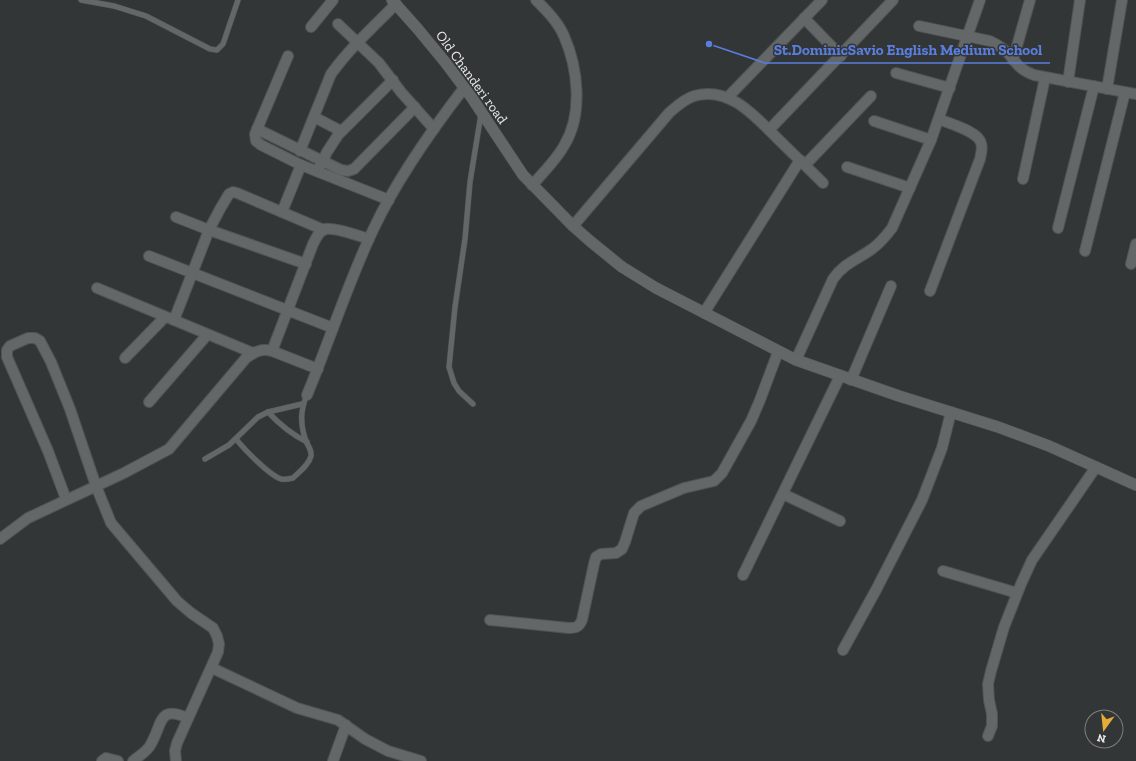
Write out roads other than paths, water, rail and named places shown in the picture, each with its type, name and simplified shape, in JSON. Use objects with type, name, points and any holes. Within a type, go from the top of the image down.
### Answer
[{"type":"street","points":[[311,27],[333,0]]},
{"type":"street","points":[[527,180],[553,162],[566,144],[577,108],[574,66],[564,36],[551,16],[536,0]]},
{"type":"street","points":[[727,98],[822,0]]},
{"type":"street","points":[[769,130],[893,0]]},
{"type":"street","points":[[796,360],[838,271],[873,248],[892,228],[932,140],[980,0]]},
{"type":"street","points":[[1013,60],[1030,0]]},
{"type":"street","points":[[1068,82],[1080,0]]},
{"type":"street","points":[[1107,89],[1122,0]]},
{"type":"street","points":[[300,150],[331,74],[394,2]]},
{"type":"street","name":"Old Chanderi road","points":[[394,2],[436,51],[464,88],[527,180],[573,226],[622,267],[656,288],[796,360],[851,380],[951,412],[1049,446],[1136,484]]},
{"type":"street","points":[[804,18],[841,56]]},
{"type":"street","points":[[338,24],[379,63],[401,92],[434,129]]},
{"type":"street","points":[[919,26],[990,42],[1000,46],[1020,68],[1026,72],[1045,78],[1136,94]]},
{"type":"street","points":[[288,56],[257,129],[255,138],[258,143],[301,165],[389,200]]},
{"type":"street","points":[[896,73],[950,88]]},
{"type":"street","points":[[1023,179],[1045,78]]},
{"type":"street","points":[[317,171],[341,131],[393,80]]},
{"type":"street","points":[[1058,228],[1094,86]]},
{"type":"street","points":[[306,395],[318,369],[369,239],[389,200],[434,129],[464,88]]},
{"type":"street","points":[[1085,251],[1125,92]]},
{"type":"street","points":[[573,226],[669,113],[680,103],[693,96],[706,94],[720,95],[735,100],[769,130],[823,183]]},
{"type":"street","points":[[704,313],[802,163],[871,96]]},
{"type":"street","points":[[257,129],[322,162],[341,170],[351,171],[415,107]]},
{"type":"street","points":[[314,117],[341,131]]},
{"type":"street","points":[[930,291],[982,151],[981,143],[978,137],[939,119]]},
{"type":"street","points":[[874,122],[932,140]]},
{"type":"street","points":[[282,212],[301,165]]},
{"type":"street","points":[[847,167],[910,188]]},
{"type":"street","points":[[125,358],[170,318],[225,199],[233,192],[324,230],[332,229],[369,239]]},
{"type":"street","points":[[176,217],[306,264]]},
{"type":"street","points":[[272,351],[306,264],[319,234],[324,230]]},
{"type":"street","points":[[1131,264],[1136,244]]},
{"type":"street","points":[[149,256],[288,309],[333,328]]},
{"type":"street","points":[[851,380],[891,286]]},
{"type":"street","points":[[96,288],[253,353]]},
{"type":"street","points":[[149,402],[207,334]]},
{"type":"street","points":[[66,499],[48,451],[7,357],[7,350],[10,346],[28,338],[35,338],[40,341],[51,362],[70,409],[96,486],[111,523],[177,601],[191,613],[213,628],[218,636],[218,652],[177,743],[175,751],[176,761]]},
{"type":"street","points":[[0,539],[28,518],[124,473],[159,455],[172,446],[246,358],[253,353],[265,349],[318,369]]},
{"type":"street","points":[[490,620],[569,628],[576,628],[580,625],[596,557],[601,554],[612,553],[622,549],[634,514],[641,506],[684,488],[714,481],[722,474],[760,400],[778,352]]},
{"type":"street","points":[[743,575],[840,376]]},
{"type":"street","points":[[843,650],[922,500],[942,448],[951,412]]},
{"type":"street","points":[[988,736],[992,726],[992,714],[988,684],[1017,593],[1032,560],[1096,467]]},
{"type":"street","points":[[783,494],[840,521]]},
{"type":"street","points":[[943,571],[1017,593]]},
{"type":"street","points":[[212,668],[297,708],[325,715],[346,725],[357,734],[388,751],[421,761]]},
{"type":"street","points":[[133,761],[147,750],[165,715],[171,712],[178,713],[188,718]]},
{"type":"street","points":[[333,761],[346,725]]},
{"type":"street","points":[[102,761],[106,758],[118,761]]},
{"type":"lane","points":[[81,0],[114,6],[146,16],[214,51],[220,49],[224,44],[238,0]]},
{"type":"lane","points":[[473,404],[454,383],[449,367],[455,307],[465,239],[470,182],[481,113]]},
{"type":"lane","points":[[236,439],[243,448],[274,475],[281,479],[293,478],[308,462],[311,455],[302,426],[302,404],[306,395]]},
{"type":"lane","points":[[205,459],[229,445],[258,417],[268,412],[302,404]]},
{"type":"lane","points":[[268,412],[287,431],[307,442]]},
{"type":"place","name":"St.DominicSavio English Medium School","points":[[709,44]]}]
